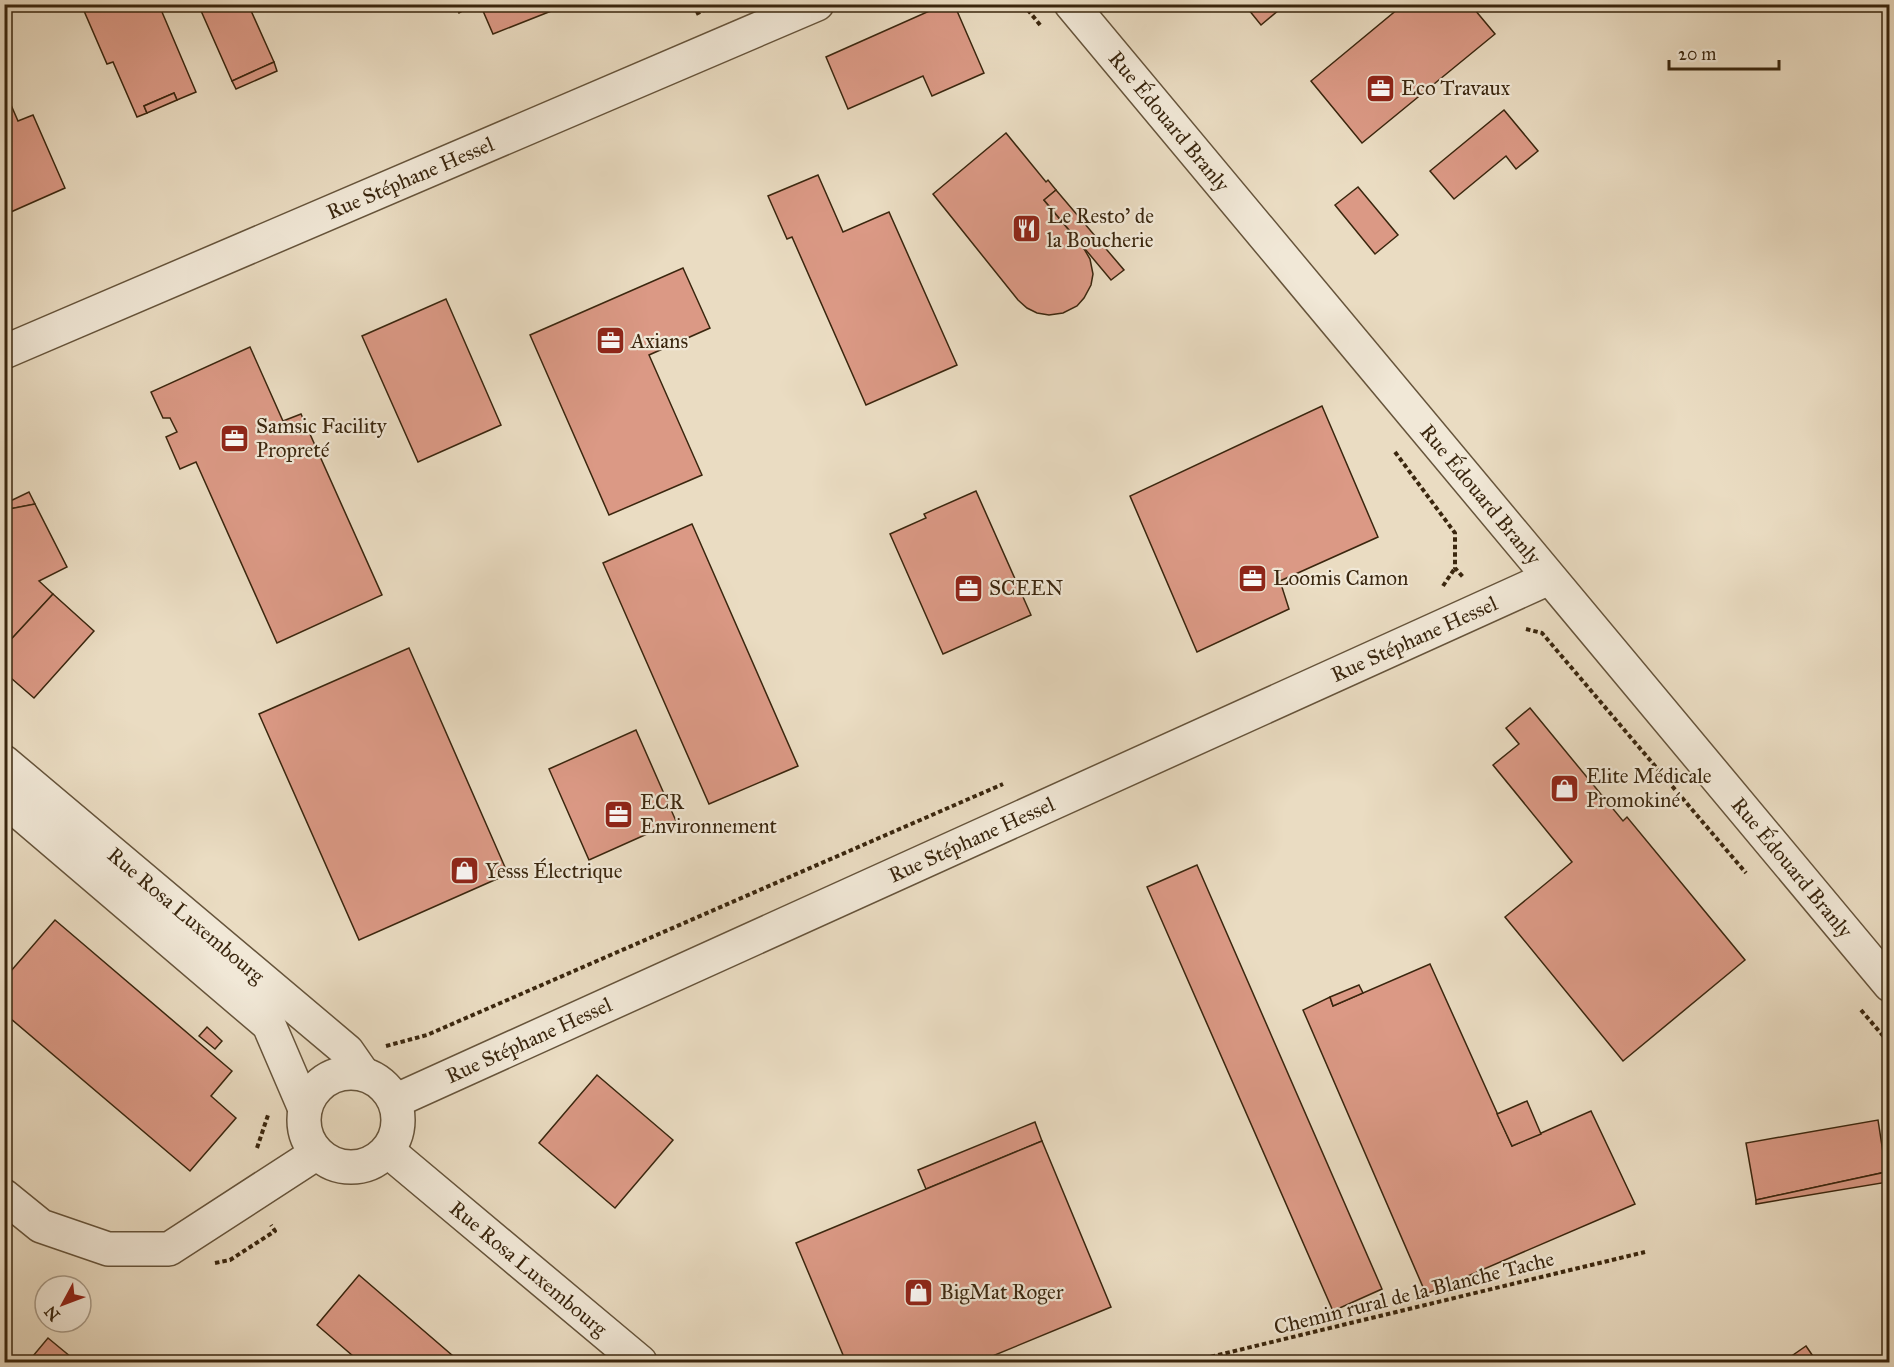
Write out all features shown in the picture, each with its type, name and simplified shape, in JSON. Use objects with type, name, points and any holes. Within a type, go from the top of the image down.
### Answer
[{"type":"street","name":"Rue Stéphane Hessel","points":[[4,352],[818,4]]},
{"type":"street","name":"Rue Édouard Branly","points":[[1071,4],[1890,985]]},
{"type":"street","name":"Rue Stéphane Hessel","points":[[395,1101],[1549,578]]},
{"type":"street","name":"Rue Rosa Luxembourg","points":[[4,762],[348,1052],[363,1074]]},
{"type":"street","name":"Rue Rosa Luxembourg","points":[[4,799],[269,1025],[305,1108]]},
{"type":"street","points":[[363,1074],[376,1080],[387,1089],[395,1101],[399,1127],[388,1151],[376,1161],[361,1167],[345,1167],[329,1162],[317,1153],[308,1140],[304,1124],[305,1108],[312,1094],[322,1082],[335,1075],[363,1074]]},
{"type":"street","name":"Rue Rosa Luxembourg","points":[[388,1151],[640,1362]]},
{"type":"street","points":[[4,1196],[41,1226],[108,1249],[169,1249],[317,1153]]},
{"type":"path","points":[[1023,4],[1048,35]]},
{"type":"path","points":[[1394,450],[1455,533],[1455,568],[1438,594]]},
{"type":"path","points":[[1455,568],[1490,605],[1510,632],[1528,628],[1542,633],[1748,875]]},
{"type":"path","points":[[384,1047],[427,1035],[1004,783]]},
{"type":"path","points":[[1860,1008],[1890,1044]]},
{"type":"path","points":[[255,1152],[269,1111]]},
{"type":"path","name":"Chemin rural de la Blanche Tache","points":[[1189,1362],[1645,1252]]},
{"type":"building","points":[[81,4],[154,4],[155,7],[159,5],[196,92],[177,100],[174,93],[144,106],[147,113],[137,117],[113,62],[107,64]]},
{"type":"building","points":[[198,4],[248,4],[274,62],[232,81]]},
{"type":"building","points":[[455,4],[475,4],[459,13]]},
{"type":"building","points":[[480,4],[569,4],[493,34]]},
{"type":"building","points":[[945,4],[954,4],[984,73],[932,96],[923,76],[848,109],[826,57]]},
{"type":"building","points":[[1244,4],[1286,4],[1261,25]]},
{"type":"building","points":[[1404,4],[1470,4],[1495,34],[1362,143],[1311,81]]},
{"type":"building","points":[[274,62],[277,71],[236,89],[232,81]]},
{"type":"building","points":[[4,89],[18,121],[33,115],[65,188],[4,215]]},
{"type":"building","points":[[174,93],[177,100],[147,113],[144,106]]},
{"type":"building","points":[[1504,110],[1538,151],[1516,169],[1506,156],[1454,199],[1430,171]]},
{"type":"building","points":[[1006,133],[1046,182],[1048,180],[1056,190],[1044,200],[1083,247],[1090,259],[1093,274],[1091,285],[1077,306],[1063,313],[1049,315],[1037,313],[1018,300],[933,194]]},
{"type":"building","points":[[818,175],[843,232],[889,212],[957,365],[866,405],[792,237],[787,239],[768,196]]},
{"type":"building","points":[[1358,187],[1398,235],[1375,254],[1335,205]]},
{"type":"building","points":[[1056,190],[1124,270],[1111,280],[1044,200]]},
{"type":"building","points":[[683,268],[710,328],[649,355],[702,475],[609,515],[530,335]]},
{"type":"building","points":[[446,299],[501,425],[418,462],[362,336]]},
{"type":"building","points":[[250,347],[283,421],[301,414],[382,595],[277,643],[196,462],[180,469],[166,437],[177,432],[170,418],[163,418],[151,392]]},
{"type":"building","points":[[1322,406],[1378,537],[1280,581],[1289,609],[1197,652],[1130,496]]},
{"type":"building","points":[[976,491],[1031,615],[943,654],[890,534],[926,518],[924,514]]},
{"type":"building","points":[[29,492],[35,504],[4,510],[4,504]]},
{"type":"building","points":[[35,504],[67,567],[39,581],[53,594],[4,647],[4,510]]},
{"type":"building","points":[[692,524],[798,766],[709,804],[603,563]]},
{"type":"building","points":[[53,594],[94,631],[34,698],[4,672],[4,647]]},
{"type":"building","points":[[409,648],[508,874],[359,940],[259,714]]},
{"type":"building","points":[[1530,708],[1623,821],[1627,817],[1745,960],[1623,1061],[1505,917],[1572,862],[1493,765],[1519,744],[1506,728]]},
{"type":"building","points":[[636,730],[676,821],[589,860],[549,769]]},
{"type":"building","points":[[1197,865],[1382,1289],[1333,1311],[1147,887]]},
{"type":"building","points":[[55,920],[232,1071],[211,1096],[236,1118],[190,1171],[4,1013],[4,979]]},
{"type":"building","points":[[1430,964],[1512,1146],[1591,1111],[1635,1204],[1426,1294],[1303,1010],[1330,997],[1333,1006]]},
{"type":"building","points":[[1359,985],[1363,993],[1333,1006],[1330,997]]},
{"type":"building","points":[[207,1027],[222,1041],[215,1049],[199,1036]]},
{"type":"building","points":[[597,1075],[673,1140],[615,1208],[539,1143]]},
{"type":"building","points":[[1527,1101],[1541,1134],[1512,1146],[1497,1114]]},
{"type":"building","points":[[1878,1120],[1886,1172],[1756,1200],[1746,1143]]},
{"type":"building","points":[[1035,1122],[1042,1141],[926,1189],[918,1170]]},
{"type":"building","points":[[1042,1141],[1111,1307],[978,1362],[846,1362],[796,1243]]},
{"type":"building","points":[[1886,1172],[1888,1182],[1756,1204],[1756,1200]]},
{"type":"building","points":[[359,1275],[460,1362],[360,1362],[317,1325]]},
{"type":"building","points":[[48,1338],[77,1362],[28,1362]]},
{"type":"building","points":[[1806,1346],[1817,1362],[1783,1362]]},
{"type":"place","name":"Eco Travaux","points":[[1380,88]]},
{"type":"place","name":"Le Resto' de la Boucherie","points":[[1026,228]]},
{"type":"place","name":"Axians","points":[[610,341]]},
{"type":"place","name":"Samsic Facility Propreté","points":[[235,438]]},
{"type":"place","name":"Loomis Camon","points":[[1252,578]]},
{"type":"place","name":"SCEEN","points":[[968,588]]},
{"type":"place","name":"Elite Médicale Promokiné","points":[[1565,788]]},
{"type":"place","name":"ECR Environnement","points":[[619,814]]},
{"type":"place","name":"Yesss Électrique","points":[[464,871]]},
{"type":"place","name":"BigMat Roger","points":[[919,1292]]}]
